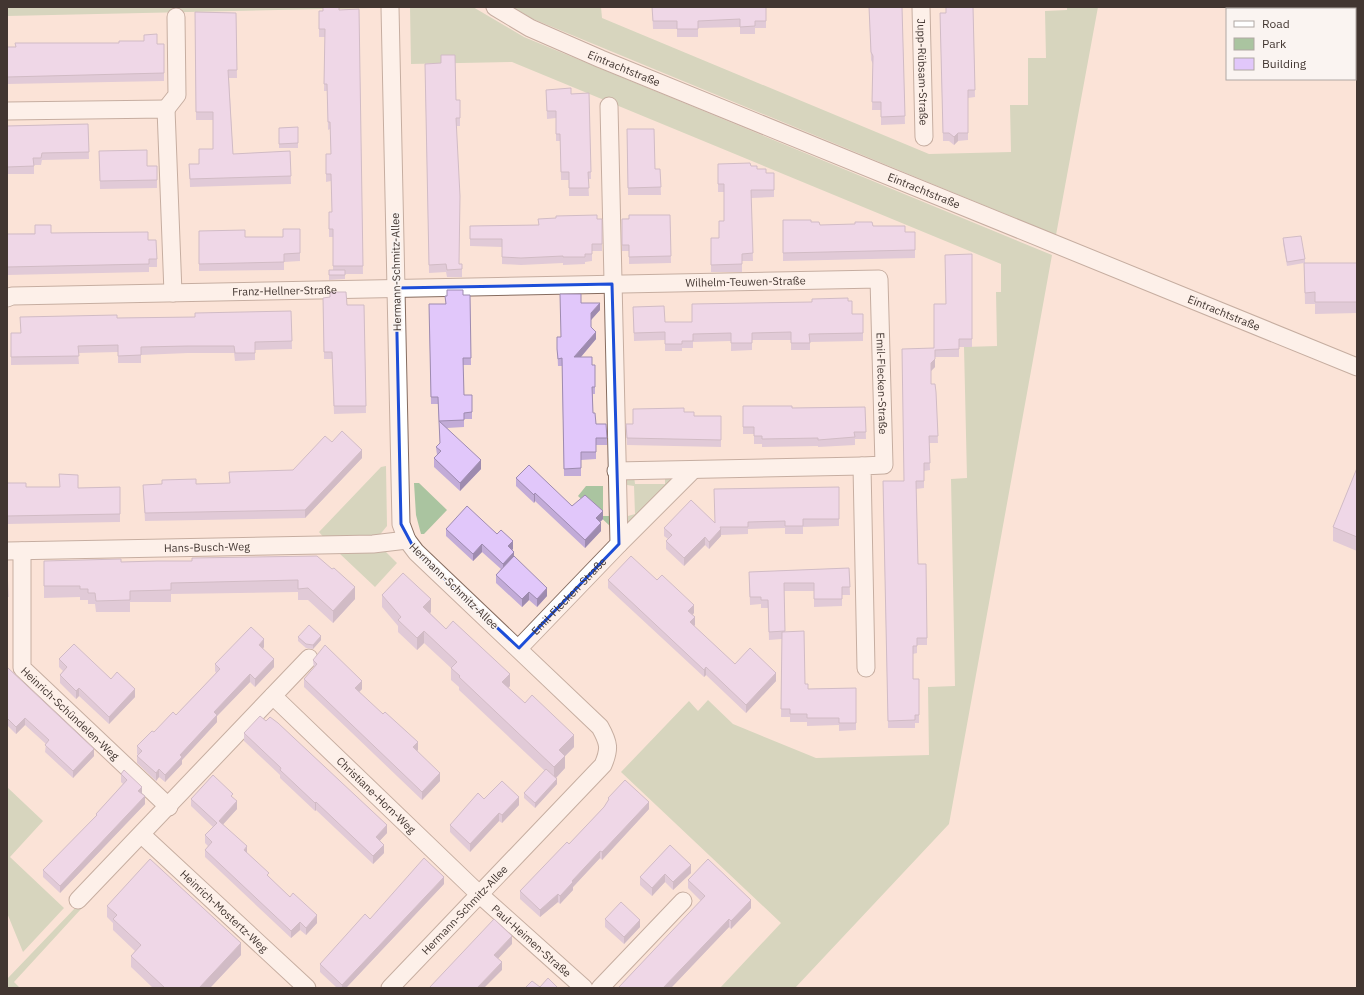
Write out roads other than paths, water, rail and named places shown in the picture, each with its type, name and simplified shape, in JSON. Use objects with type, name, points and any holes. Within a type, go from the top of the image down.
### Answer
[{"type":"street","name":"Hermann-Schmitz-Allee","points":[[390,7],[401,524],[407,540],[416,552],[600,726],[607,739],[608,753],[603,766],[390,988]]},
{"type":"street","name":"Eintrachtstraße","points":[[495,7],[530,28],[601,59],[1357,367]]},
{"type":"street","name":"Jupp-Rübsam-Straße","points":[[921,7],[924,137]]},
{"type":"street","points":[[173,293],[166,109],[178,95],[176,17]]},
{"type":"street","points":[[609,106],[616,471],[619,544]]},
{"type":"street","points":[[7,111],[166,109]]},
{"type":"street","name":"Wilhelm-Teuwen-Straße","points":[[396,288],[879,280]]},
{"type":"street","name":"Emil-Flecken-Straße","points":[[616,471],[884,465],[879,280]]},
{"type":"street","name":"Franz-Hellner-Straße","points":[[7,298],[12,296],[396,288]]},
{"type":"street","points":[[862,466],[866,668]]},
{"type":"street","name":"Emil-Flecken-Straße","points":[[519,648],[693,470]]},
{"type":"street","name":"Hans-Busch-Weg","points":[[14,551],[373,544],[407,540]]},
{"type":"street","name":"Heinrich-Schündelen-Weg","points":[[14,551],[22,668],[169,807]]},
{"type":"street","points":[[78,900],[169,807],[309,658]]},
{"type":"street","name":"Christiane-Horn-Weg","points":[[273,696],[479,894]]},
{"type":"street","name":"Heinrich-Mostertz-Weg","points":[[142,835],[307,988]]},
{"type":"street","name":"Paul-Heimen-Straße","points":[[479,894],[584,988]]},
{"type":"street","points":[[600,988],[683,901]]}]
